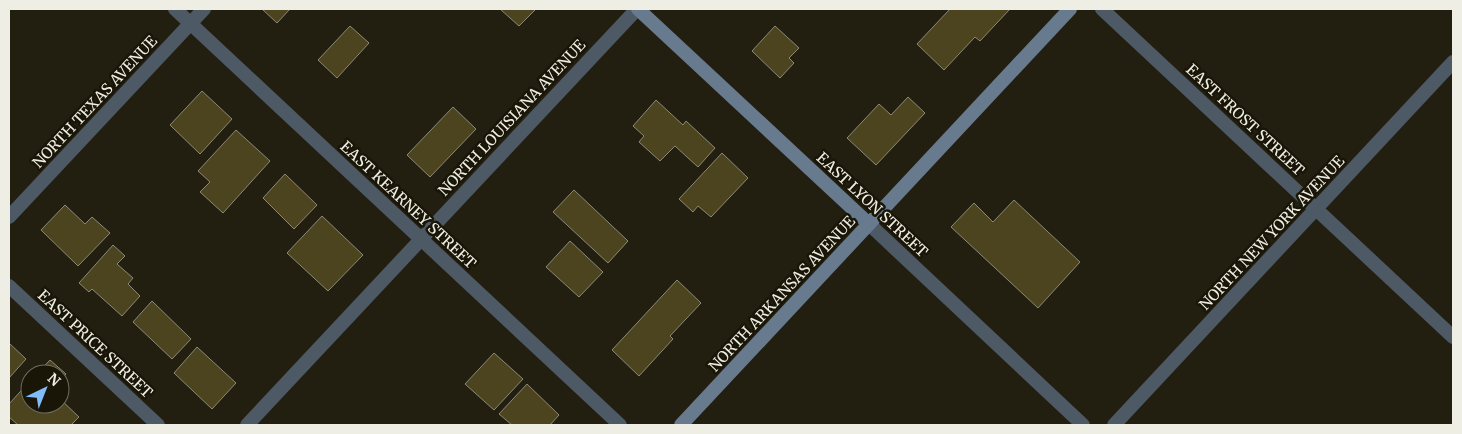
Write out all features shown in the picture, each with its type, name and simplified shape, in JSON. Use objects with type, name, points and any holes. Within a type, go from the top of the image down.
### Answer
[{"type":"main road","name":"EAST LYON STREET","points":[[638,9],[869,224]]},
{"type":"main road","name":"NORTH ARKANSAS AVENUE","points":[[681,425],[1070,9]]},
{"type":"street","name":"EAST KEARNEY STREET","points":[[175,9],[620,425]]},
{"type":"street","name":"NORTH TEXAS AVENUE","points":[[9,217],[204,9]]},
{"type":"street","name":"NORTH LOUISIANA AVENUE","points":[[247,425],[638,9]]},
{"type":"street","name":"EAST FROST STREET","points":[[1102,9],[1453,337]]},
{"type":"street","name":"NORTH NEW YORK AVENUE","points":[[1114,425],[1453,62]]},
{"type":"street","name":"EAST LYON STREET","points":[[869,224],[1084,425]]},
{"type":"street","name":"EAST PRICE STREET","points":[[9,286],[158,425]]},
{"type":"building","points":[[262,9],[290,9],[277,23]]},
{"type":"building","points":[[500,9],[536,9],[519,26]]},
{"type":"building","points":[[950,9],[1010,9],[980,41],[975,37],[944,70],[917,44]]},
{"type":"building","points":[[350,26],[369,43],[337,78],[318,60]]},
{"type":"building","points":[[775,26],[799,48],[789,58],[794,63],[780,78],[752,51]]},
{"type":"building","points":[[202,91],[232,119],[200,154],[170,125]]},
{"type":"building","points":[[908,97],[925,113],[876,165],[847,138],[879,104],[891,115]]},
{"type":"building","points":[[656,100],[683,125],[686,121],[715,148],[698,167],[675,146],[660,161],[639,142],[644,136],[633,126]]},
{"type":"building","points":[[453,107],[476,129],[430,177],[407,155]]},
{"type":"building","points":[[236,130],[270,161],[223,213],[200,192],[210,182],[198,171]]},
{"type":"building","points":[[722,153],[748,178],[711,217],[698,206],[693,212],[679,199]]},
{"type":"building","points":[[285,174],[317,205],[294,229],[263,198]]},
{"type":"building","points":[[574,190],[628,241],[608,263],[553,212]]},
{"type":"building","points":[[1014,200],[1080,262],[1038,308],[951,227],[974,203],[993,222]]},
{"type":"building","points":[[65,205],[85,224],[92,217],[110,233],[78,266],[41,230]]},
{"type":"building","points":[[322,216],[363,255],[328,291],[287,253]]},
{"type":"building","points":[[570,241],[603,272],[579,297],[546,267]]},
{"type":"building","points":[[113,245],[125,256],[117,264],[133,278],[128,284],[140,296],[122,316],[92,289],[89,292],[79,283]]},
{"type":"building","points":[[677,280],[701,303],[670,336],[673,339],[639,376],[612,350]]},
{"type":"building","points":[[152,301],[191,339],[172,359],[133,322]]},
{"type":"building","points":[[9,343],[26,359],[9,378]]},
{"type":"building","points":[[197,347],[236,383],[212,409],[174,373]]},
{"type":"building","points":[[494,353],[523,379],[494,410],[465,384]]},
{"type":"building","points":[[50,360],[55,364],[46,364]]},
{"type":"building","points":[[527,384],[559,415],[550,425],[512,425],[499,414]]},
{"type":"building","points":[[20,392],[20,414],[70,414],[70,408],[79,417],[71,425],[18,425],[9,417],[9,404]]}]
